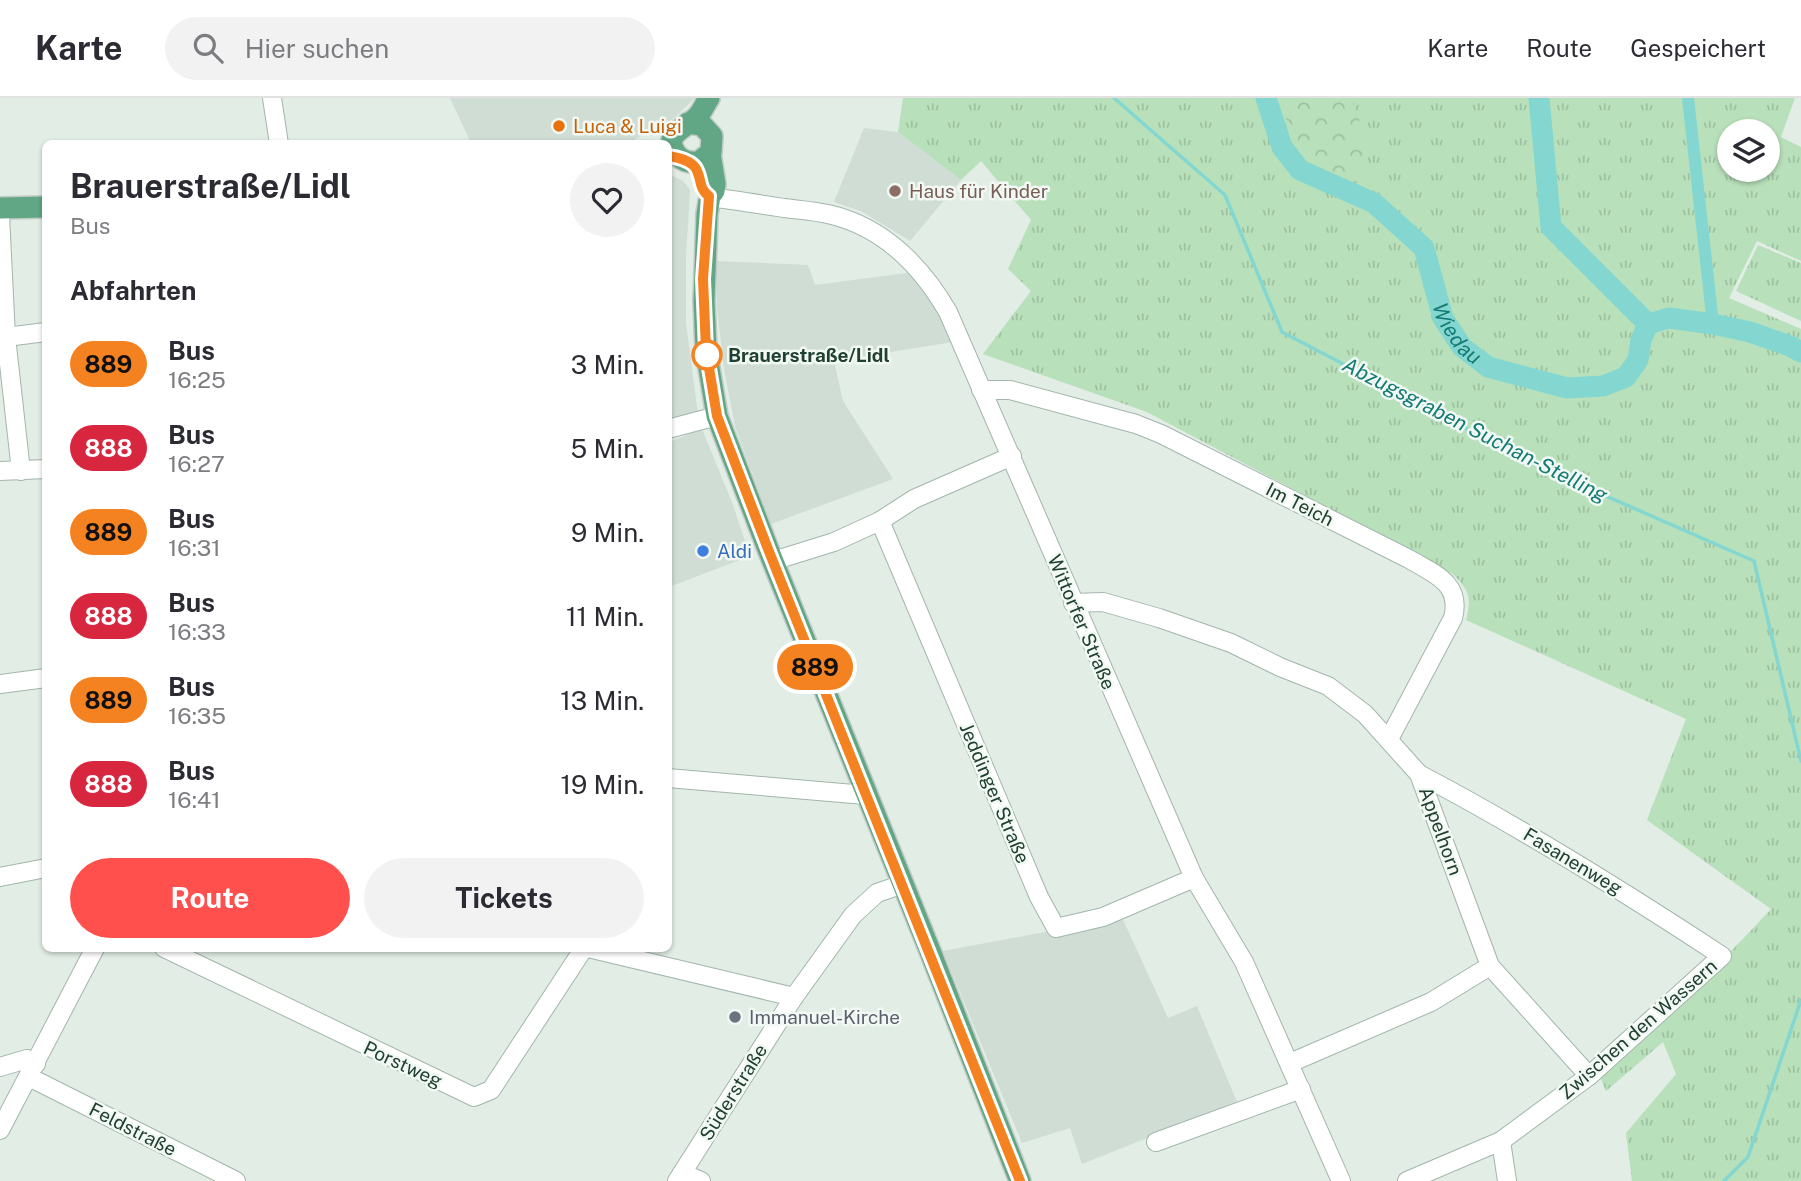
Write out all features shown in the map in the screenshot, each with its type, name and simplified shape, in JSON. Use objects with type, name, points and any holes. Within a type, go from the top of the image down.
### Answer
[{"type":"main road","points":[[709,98],[698,117],[675,134],[674,149],[680,159],[698,171],[703,191],[709,197]]},
{"type":"main road","points":[[723,98],[714,113],[710,143],[715,184],[709,197],[703,279],[706,350],[717,416],[1020,1181]]},
{"type":"main road","points":[[675,134],[702,125],[710,143]]},
{"type":"main road","points":[[680,159],[700,161],[710,143]]},
{"type":"main road","points":[[0,208],[42,207]]},
{"type":"street","points":[[272,98],[278,140]]},
{"type":"street","name":"Wittorfer Straße","points":[[709,197],[831,215],[855,223],[891,244],[920,270],[935,289],[948,312],[1012,456],[1073,603],[1194,878],[1244,962],[1341,1181]]},
{"type":"street","points":[[0,215],[6,337],[21,471]]},
{"type":"street","points":[[6,337],[42,332]]},
{"type":"street","name":"Im Teich","points":[[981,390],[1010,390],[1136,424],[1161,434],[1409,559],[1446,582],[1454,594],[1453,618],[1389,738]]},
{"type":"street","points":[[672,428],[717,416]]},
{"type":"street","points":[[773,561],[834,542],[880,521],[914,499],[1012,456]]},
{"type":"street","points":[[0,471],[42,469]]},
{"type":"street","name":"Jeddinger Straße","points":[[880,521],[1039,897],[1056,928],[1103,917],[1194,878]]},
{"type":"street","name":"Appelhorn","points":[[1073,603],[1103,602],[1231,643],[1328,686],[1365,714],[1419,774],[1490,966],[1589,1076]]},
{"type":"street","points":[[0,684],[42,679]]},
{"type":"street","name":"Fasanenweg","points":[[1419,774],[1557,852],[1722,956]]},
{"type":"street","points":[[672,778],[865,795]]},
{"type":"street","points":[[0,877],[42,869]]},
{"type":"street","name":"Süderstraße","points":[[679,1177],[794,997],[853,915],[877,893],[903,884]]},
{"type":"street","points":[[0,1130],[93,952]]},
{"type":"street","name":"Porstweg","points":[[172,952],[474,1097],[491,1090],[583,952]]},
{"type":"street","points":[[603,952],[794,997]]},
{"type":"street","name":"Zwischen den Wassern","points":[[1407,1181],[1501,1140],[1589,1076],[1722,956]]},
{"type":"street","points":[[1290,1063],[1431,1002],[1490,966]]},
{"type":"street","points":[[0,1067],[27,1059],[33,1070]]},
{"type":"street","name":"Feldstraße","points":[[33,1070],[236,1181]]},
{"type":"street","points":[[1156,1142],[1301,1089]]},
{"type":"street","points":[[1501,1140],[1507,1181]]},
{"type":"street","points":[[679,1177],[701,1181]]},
{"type":"shaded area","points":[[450,98],[695,98],[672,120],[634,140],[470,140]]},
{"type":"shaded area","name":"Haus für Kinder","points":[[864,128],[898,132],[961,180],[910,241],[861,211],[834,202]]},
{"type":"shaded area","points":[[672,176],[683,181],[690,190],[686,323],[698,415],[672,423]]},
{"type":"shaded area","points":[[716,261],[808,265],[815,285],[914,272],[929,292],[953,342],[834,361],[843,401],[893,479],[771,524],[735,426],[724,369],[717,308]]},
{"type":"shaded area","points":[[702,429],[733,505],[750,556],[672,586],[672,441]]},
{"type":"shaded area","points":[[1120,913],[1168,1018],[1197,1006],[1237,1102],[1082,1164],[1070,1128],[1022,1143],[943,951],[1056,930]]},
{"type":"green space","points":[[903,98],[1795,98],[1781,137],[1801,147],[1801,261],[1757,241],[1729,298],[1801,329],[1801,1181],[1632,1181],[1626,1133],[1676,1074],[1663,1042],[1606,1091],[1599,1074],[1688,994],[1771,909],[1647,820],[1686,719],[1466,620],[1468,594],[1453,574],[1147,412],[983,354],[1031,291],[1008,269],[1031,220],[981,161],[961,180],[898,132]]},
{"type":"green space","points":[[1278,98],[1350,98],[1359,119],[1363,141],[1362,162],[1356,185],[1320,169],[1299,154]]},
{"type":"green space","points":[[1758,245],[1801,263],[1801,321],[1736,291]]},
{"type":"waterway","name":"Abzugsgraben Suchan-Stelling","points":[[1114,98],[1225,195],[1282,332],[1540,467],[1754,561],[1801,761]]},
{"type":"waterway","name":"Wiedau","points":[[1266,98],[1282,147],[1300,170],[1374,203],[1424,248],[1443,318],[1462,347],[1488,367],[1567,388],[1603,386],[1626,377],[1638,360],[1641,340],[1648,324],[1669,318],[1750,332],[1801,352]]},
{"type":"waterway","points":[[1539,98],[1551,227],[1648,324]]},
{"type":"waterway","points":[[1688,98],[1713,324]]},
{"type":"waterway","name":"Abzugsgraben Suchan-Stelling","points":[[1724,1181],[1748,1157],[1801,1000]]},
{"type":"bus line","name":"889","points":[[672,157],[693,165],[699,173],[703,191],[709,196],[703,279],[706,350],[717,416],[1020,1181]]},
{"type":"place","name":"Luca & Luigi","points":[[559,126]]},
{"type":"place","name":"Haus für Kinder","points":[[895,191]]},
{"type":"place","name":"Brauerstraße/Lidl","points":[[707,355]]},
{"type":"place","name":"Aldi","points":[[703,551]]},
{"type":"place","name":"Immanuel-Kirche","points":[[735,1017]]}]
